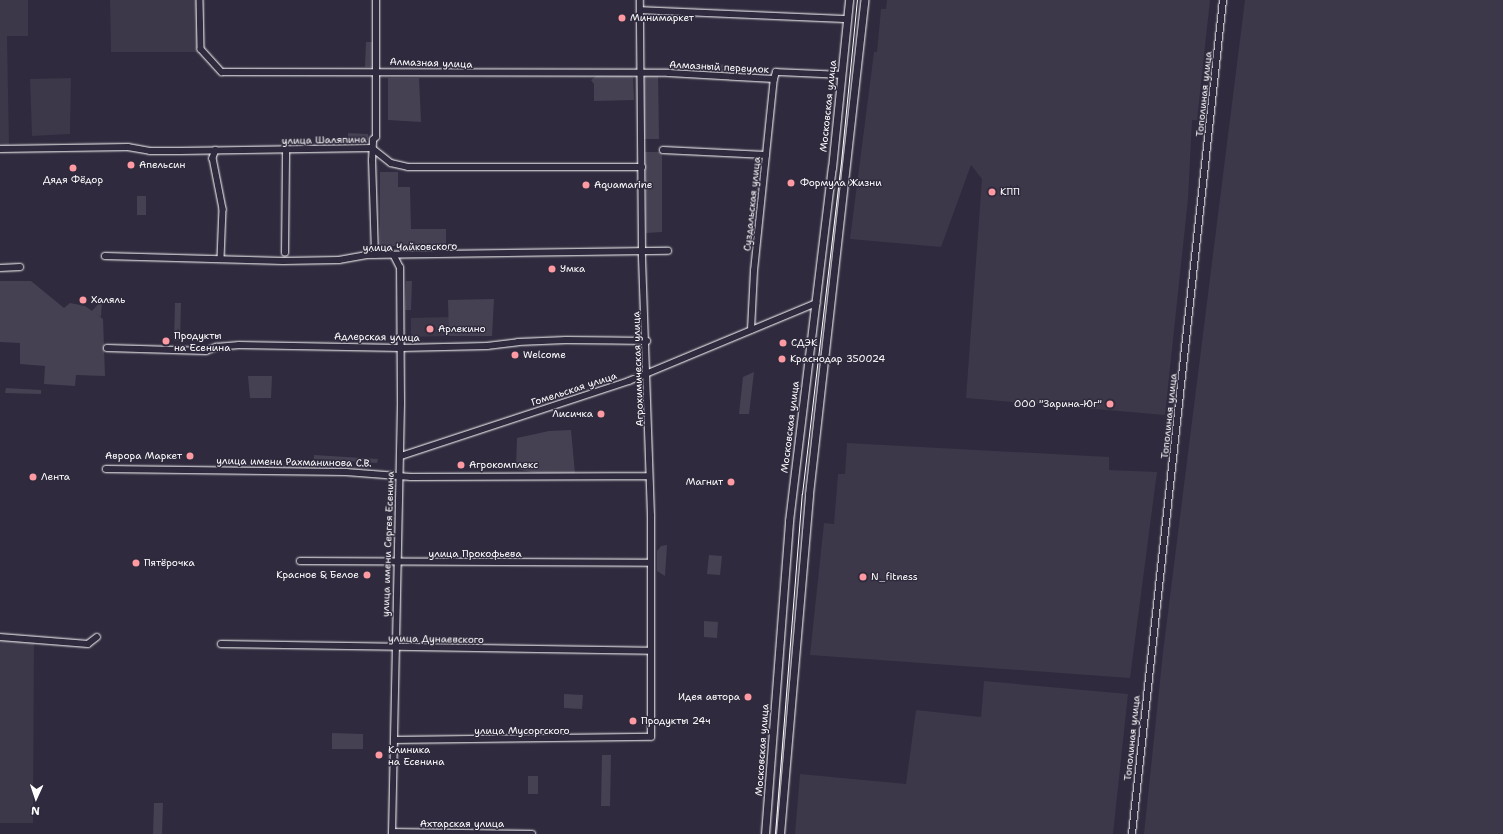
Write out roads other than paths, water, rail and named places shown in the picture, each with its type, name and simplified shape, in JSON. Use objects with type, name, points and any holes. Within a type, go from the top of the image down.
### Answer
[{"type":"street","name":"Алмазная улица","points":[[200,0],[201,49],[222,72],[376,71],[503,74],[640,73]]},
{"type":"street","points":[[375,255],[372,148],[373,140],[376,137],[376,0]]},
{"type":"street","name":"Агрохимическая улица","points":[[640,0],[642,252],[647,342],[651,737]]},
{"type":"street","name":"Московская улица","points":[[765,834],[787,543],[816,303],[849,0]]},
{"type":"street","points":[[780,834],[809,494],[864,0]]},
{"type":"street","name":"Тополиная улица","points":[[1132,834],[1223,0]]},
{"type":"street","points":[[640,10],[847,19]]},
{"type":"street","name":"Алмазный переулок","points":[[640,73],[774,79],[776,72],[841,75]]},
{"type":"street","name":"Суздальская улица","points":[[751,330],[754,264],[774,79]]},
{"type":"street","name":"улица Шаляпина","points":[[0,149],[128,146],[150,151],[372,148],[391,163],[408,167],[642,167]]},
{"type":"street","points":[[285,253],[286,149]]},
{"type":"street","points":[[216,150],[213,158],[223,209],[221,259]]},
{"type":"street","points":[[663,150],[766,156]]},
{"type":"street","name":"улица Чайковского","points":[[105,256],[339,260],[375,255],[394,256],[668,251]]},
{"type":"street","name":"улица имени Сергея Есенина","points":[[392,833],[394,647],[401,456],[400,268],[394,256]]},
{"type":"street","points":[[0,268],[20,266]]},
{"type":"street","name":"Гомельская улица","points":[[401,456],[647,374],[816,303]]},
{"type":"street","name":"Адлерская улица","points":[[107,348],[206,351],[239,345],[401,348],[487,346],[518,342],[566,340],[647,342]]},
{"type":"street","name":"улица имени Рахманинова С.В.","points":[[106,469],[346,472],[400,476],[649,476]]},
{"type":"street","name":"улица Прокофьева","points":[[300,561],[397,563],[649,563]]},
{"type":"street","points":[[0,637],[39,638],[48,643],[88,644],[97,637]]},
{"type":"street","name":"улица Дунаевского","points":[[221,644],[650,651]]},
{"type":"street","name":"улица Мусоргского","points":[[394,740],[651,737]]},
{"type":"street","name":"Ахтарская улица","points":[[392,833],[532,834]]},
{"type":"tram line","points":[[775,834],[802,494],[841,162],[857,0]]},
{"type":"place","name":"Минимаркет","points":[[622,18]]},
{"type":"place","name":"Апельсин","points":[[131,165]]},
{"type":"place","name":"Дядя Фёдор","points":[[73,168]]},
{"type":"place","name":"Формула Жизни","points":[[791,183]]},
{"type":"place","name":"Aquamarine","points":[[586,185]]},
{"type":"place","name":"КПП","points":[[992,192]]},
{"type":"place","name":"Умка","points":[[552,269]]},
{"type":"place","name":"Халяль","points":[[83,300]]},
{"type":"place","name":"Арлекино","points":[[430,329]]},
{"type":"place","name":"Продукты на Есенина","points":[[166,341]]},
{"type":"place","name":"СДЭК","points":[[783,343]]},
{"type":"place","name":"Welcome","points":[[515,355]]},
{"type":"place","name":"Краснодар 350024","points":[[782,359]]},
{"type":"place","name":"ООО \"Зарина-Юг\"","points":[[1110,404]]},
{"type":"place","name":"Лисичка","points":[[601,414]]},
{"type":"place","name":"Аврора Маркет","points":[[190,456]]},
{"type":"place","name":"Агрокомплекс","points":[[461,465]]},
{"type":"place","name":"Лента","points":[[33,477]]},
{"type":"place","name":"Магнит","points":[[731,482]]},
{"type":"place","name":"Пятёрочка","points":[[136,563]]},
{"type":"place","name":"Красное & Белое","points":[[367,575]]},
{"type":"place","name":"N_fitness","points":[[863,577]]},
{"type":"place","name":"Идея автора","points":[[748,697]]},
{"type":"place","name":"Продукты 24ч","points":[[633,721]]},
{"type":"place","name":"Клиника на Есенина","points":[[379,755]]}]
